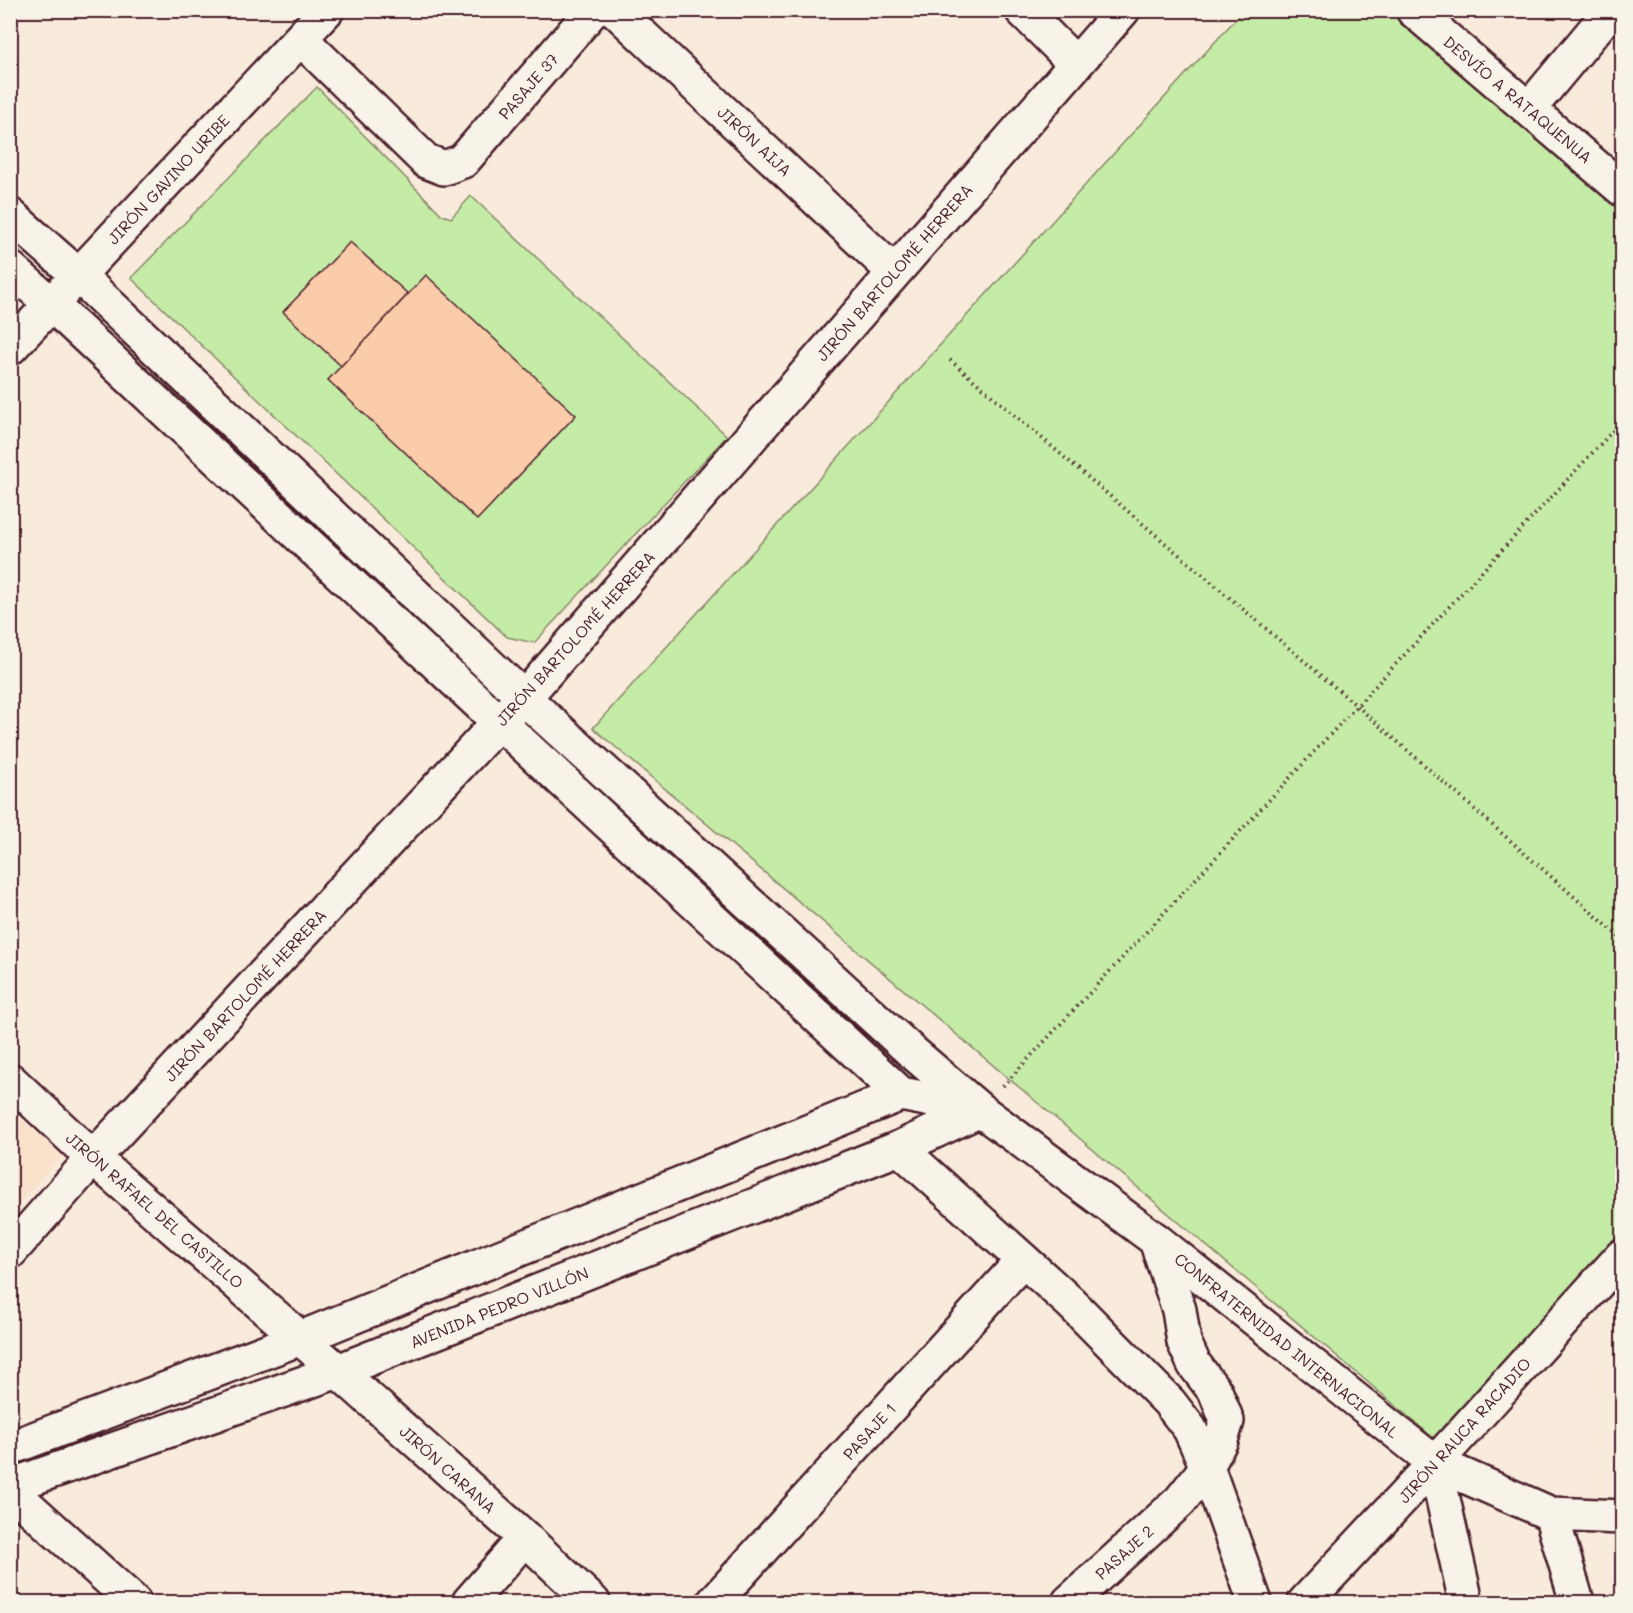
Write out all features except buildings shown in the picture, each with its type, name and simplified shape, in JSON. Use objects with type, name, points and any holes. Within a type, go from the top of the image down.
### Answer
[{"type":"street","name":"JIRÓN GAVINO URIBE","points":[[10,348],[327,10]]},
{"type":"street","name":"PASAJE 37","points":[[301,39],[426,161],[444,168],[463,161],[593,10]]},
{"type":"street","name":"JIRÓN AIJA","points":[[615,10],[894,272]]},
{"type":"street","points":[[1022,10],[1076,64]]},
{"type":"street","name":"JIRÓN BARTOLOMÉ HERRERA","points":[[10,1252],[93,1158],[499,722],[524,698],[1123,10]]},
{"type":"street","name":"DESVÍO A RATAQUENUA","points":[[1413,10],[1623,189]]},
{"type":"street","points":[[1529,109],[1611,10]]},
{"type":"street","name":"CONFRATERNIDAD INTERNACIONAL","points":[[10,215],[78,275],[524,698],[911,1051],[980,1110],[1156,1240],[1435,1463],[1551,1514],[1623,1517]]},
{"type":"street","points":[[10,268],[901,1094],[980,1110]]},
{"type":"street","name":"JIRÓN RAFAEL DEL CASTILLO","points":[[10,1080],[93,1158],[301,1338]]},
{"type":"street","points":[[10,1448],[301,1338],[901,1094]]},
{"type":"street","name":"AVENIDA PEDRO VILLÓN","points":[[10,1488],[338,1371],[899,1148],[980,1110]]},
{"type":"street","points":[[899,1148],[1071,1303],[1169,1402],[1190,1429],[1208,1467],[1255,1602]]},
{"type":"street","name":"PASAJE 2","points":[[1069,1602],[1180,1501],[1208,1467],[1227,1421],[1216,1393],[1194,1364],[1184,1342],[1179,1310],[1156,1240]]},
{"type":"street","name":"JIRÓN RAUCA RACADIO","points":[[1305,1602],[1623,1256]]},
{"type":"street","name":"PASAJE 1","points":[[714,1602],[1023,1260]]},
{"type":"street","name":"JIRÓN CARANA","points":[[301,1338],[525,1538],[593,1602]]},
{"type":"street","points":[[1435,1463],[1466,1602]]},
{"type":"street","points":[[10,1488],[134,1602]]},
{"type":"street","points":[[1551,1514],[1577,1602]]},
{"type":"street","points":[[469,1602],[525,1538]]},
{"type":"path","points":[[950,360],[1357,706],[1623,939]]},
{"type":"path","points":[[980,1110],[1623,421]]},
{"type":"shaded area","points":[[11,1109],[62,1156],[11,1212]]},
{"type":"green space","points":[[1243,11],[1396,11],[1622,205],[1622,1235],[1436,1440],[593,728]]},
{"type":"green space","points":[[317,87],[442,215],[451,218],[471,196],[727,436],[534,643],[507,637],[131,278]]}]
